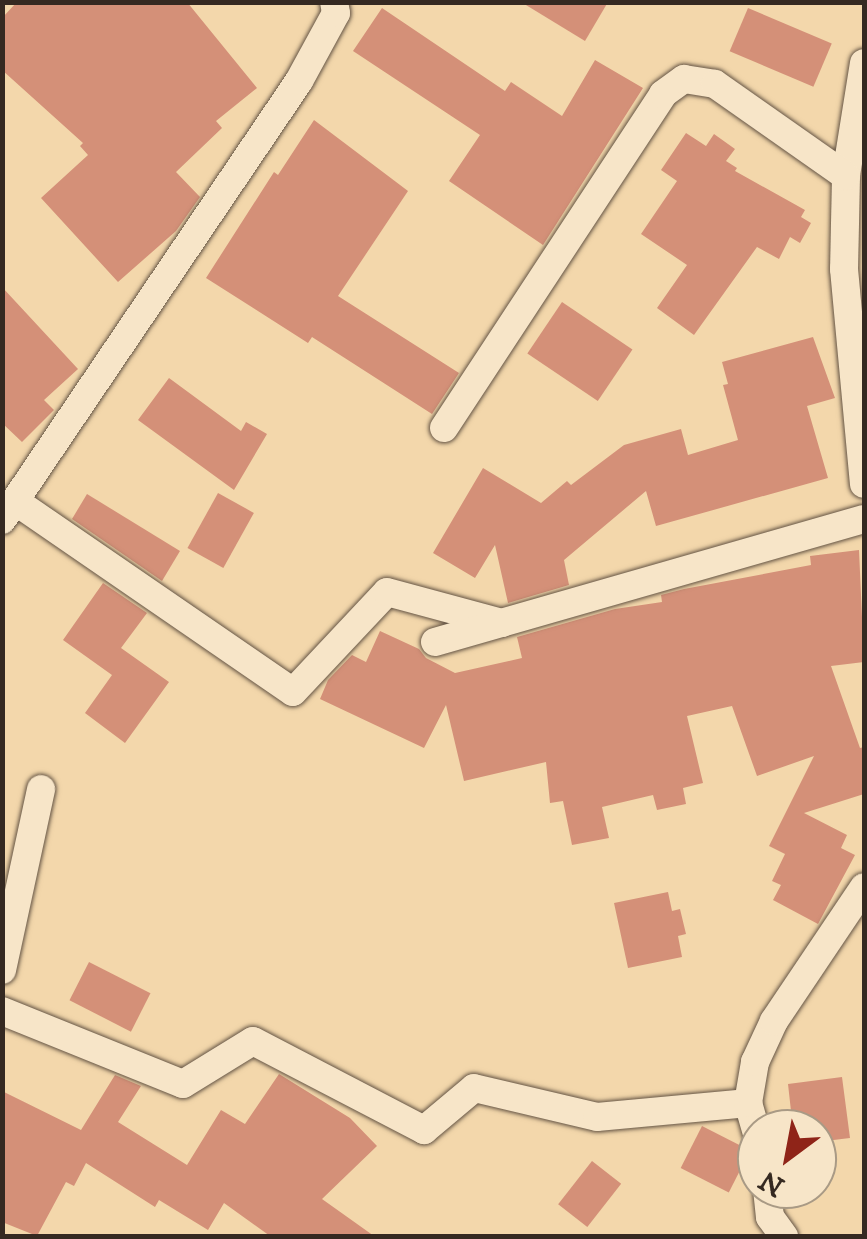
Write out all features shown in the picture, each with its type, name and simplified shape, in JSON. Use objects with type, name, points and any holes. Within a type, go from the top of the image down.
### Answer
[{"type":"street","points":[[334,2],[336,13],[299,81],[176,270],[8,511],[292,692],[388,592],[502,622]]},
{"type":"street","points":[[864,63],[846,176],[844,269],[864,484]]},
{"type":"street","points":[[444,428],[663,94],[684,80],[715,84],[846,176]]},
{"type":"street","points":[[435,642],[864,519]]},
{"type":"street","points":[[2,970],[41,789]]},
{"type":"street","points":[[750,1109],[754,1062],[774,1021],[864,887]]},
{"type":"street","points":[[2,1011],[183,1084],[253,1041],[424,1130],[474,1088],[597,1117],[748,1103]]},
{"type":"street","points":[[769,1209],[770,1217],[784,1236]]},
{"type":"building","points":[[17,2],[187,2],[257,88],[216,121],[222,128],[176,172],[200,197],[176,231],[118,282],[41,198],[88,155],[80,146],[83,143],[2,70],[2,18]]},
{"type":"building","points":[[521,2],[608,2],[585,41]]},
{"type":"building","points":[[382,8],[505,91],[511,82],[562,116],[595,60],[643,88],[543,245],[449,181],[480,135],[353,51]]},
{"type":"building","points":[[748,8],[832,44],[813,87],[730,51]]},
{"type":"building","points":[[314,120],[408,191],[338,296],[459,373],[432,414],[312,337],[308,343],[206,278],[274,172],[278,175]]},
{"type":"building","points":[[686,133],[706,146],[714,134],[735,149],[726,161],[737,168],[735,171],[805,210],[801,217],[811,223],[800,243],[790,237],[779,259],[757,247],[694,335],[657,308],[687,265],[641,234],[677,181],[661,170]]},
{"type":"building","points":[[2,287],[78,369],[44,400],[54,410],[22,442],[2,423]]},
{"type":"building","points":[[562,302],[632,350],[598,401],[527,353]]},
{"type":"building","points":[[813,337],[835,398],[807,406],[828,478],[656,526],[646,491],[564,560],[569,585],[508,603],[495,545],[475,578],[433,553],[483,468],[541,503],[567,481],[571,485],[624,445],[681,429],[688,455],[738,440],[723,385],[728,384],[722,362]]},
{"type":"building","points":[[169,378],[241,431],[246,422],[267,434],[234,490],[138,420]]},
{"type":"building","points":[[218,493],[254,513],[223,568],[187,548]]},
{"type":"building","points":[[87,494],[180,551],[162,581],[72,519]]},
{"type":"building","points":[[859,550],[864,662],[831,666],[860,748],[864,747],[864,794],[804,813],[847,835],[841,848],[855,855],[818,924],[773,900],[781,885],[772,881],[785,854],[769,846],[814,756],[757,776],[732,706],[687,716],[703,783],[683,788],[686,804],[657,810],[653,795],[602,807],[609,838],[572,845],[563,801],[550,803],[546,762],[464,781],[446,705],[424,748],[320,699],[328,680],[352,655],[366,662],[380,631],[419,649],[426,658],[455,673],[522,658],[517,637],[615,609],[662,602],[661,595],[684,589],[811,565],[810,556]]},
{"type":"building","points":[[103,583],[147,613],[121,648],[169,682],[125,743],[85,713],[112,675],[63,640]]},
{"type":"building","points":[[668,892],[672,911],[680,909],[686,934],[678,936],[682,957],[628,968],[614,903]]},
{"type":"building","points":[[89,962],[150,993],[131,1032],[69,1000]]},
{"type":"building","points":[[279,1074],[350,1118],[377,1146],[322,1199],[374,1236],[270,1236],[224,1203],[208,1230],[159,1200],[155,1207],[86,1163],[74,1186],[66,1182],[37,1236],[2,1222],[2,1091],[81,1130],[115,1075],[141,1086],[118,1122],[187,1165],[221,1110],[245,1124]]},
{"type":"building","points":[[842,1077],[850,1138],[837,1140],[837,1109],[791,1109],[788,1084]]},
{"type":"building","points":[[702,1126],[737,1144],[737,1176],[729,1192],[681,1168]]},
{"type":"building","points":[[592,1161],[621,1184],[587,1227],[558,1204]]}]
